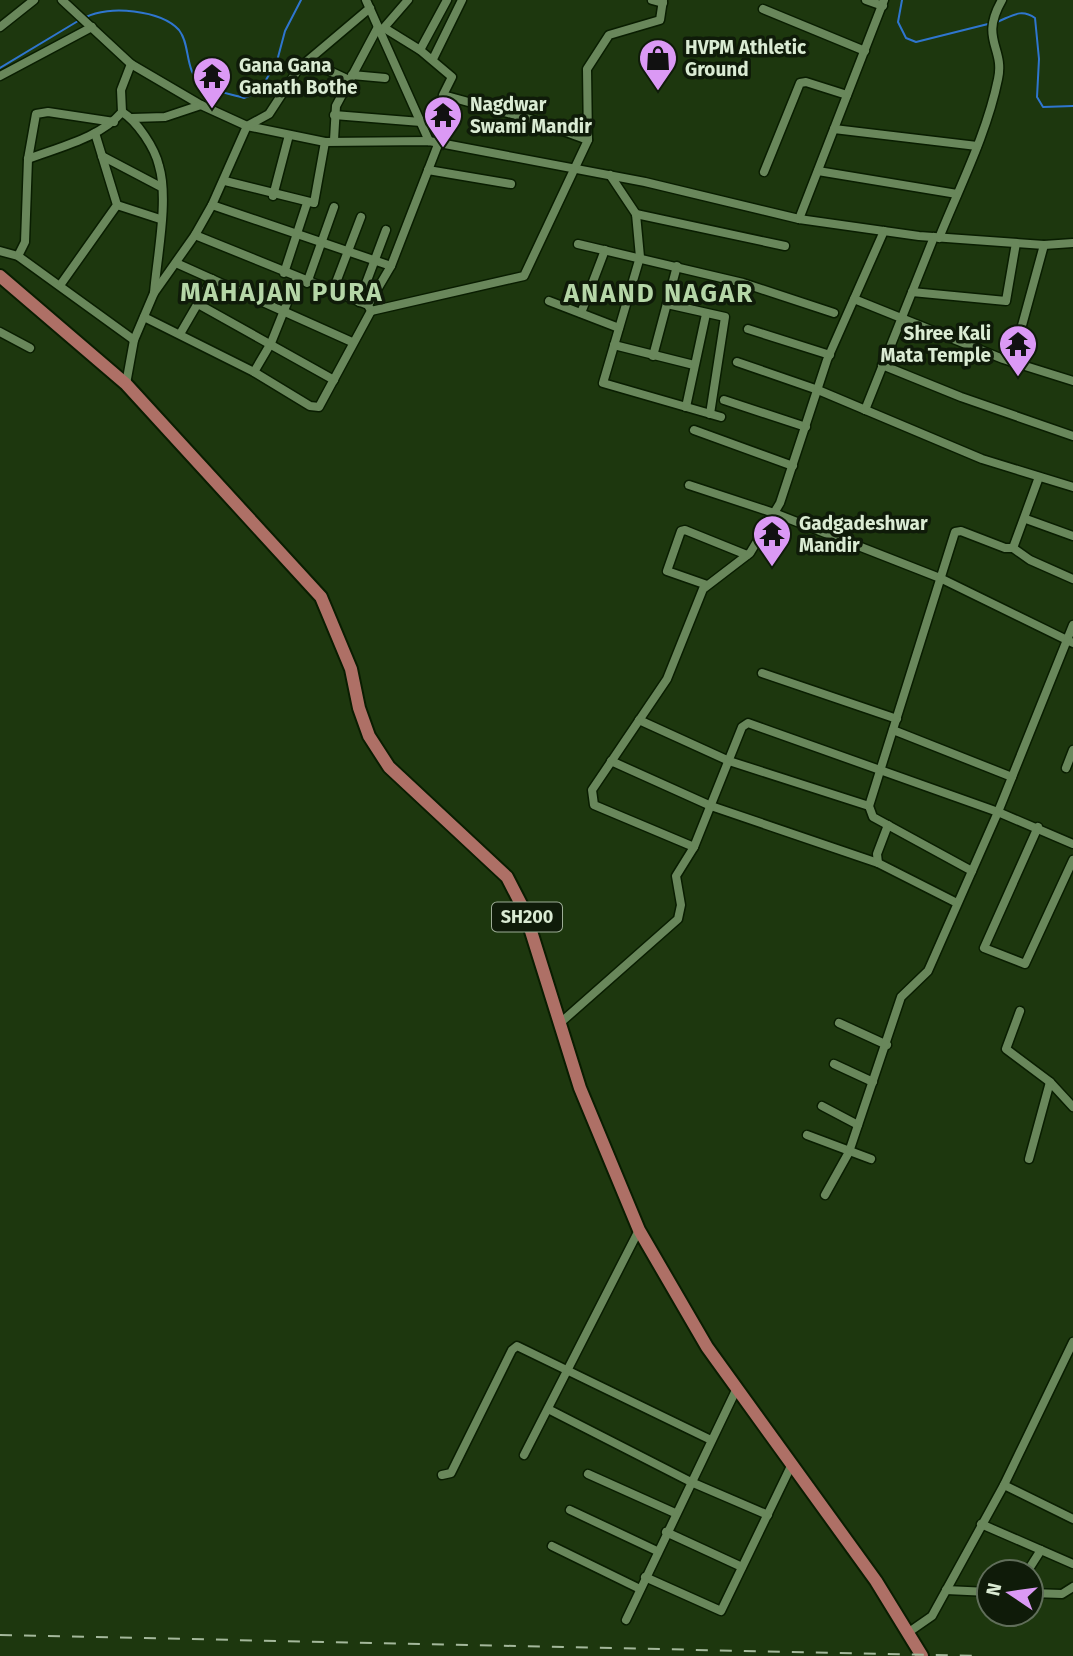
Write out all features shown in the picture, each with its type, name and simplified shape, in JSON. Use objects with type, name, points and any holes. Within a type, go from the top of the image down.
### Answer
[{"type":"main road","name":"SH200","points":[[0,276],[126,384],[321,597],[351,669],[359,708],[369,736],[389,766],[508,877],[533,934],[580,1088],[639,1230],[707,1347],[909,1632],[922,1656]]},
{"type":"street","points":[[0,27],[34,0]]},
{"type":"street","points":[[62,0],[131,64],[201,105],[247,126],[329,141],[439,142],[610,175],[799,219],[937,237],[1044,245],[1073,243]]},
{"type":"street","points":[[225,181],[273,196],[314,204],[334,116],[351,78],[381,29],[408,0]]},
{"type":"street","points":[[420,50],[447,0]]},
{"type":"street","points":[[433,59],[462,0]]},
{"type":"street","points":[[195,235],[366,306],[524,276],[577,169],[588,140],[587,69],[609,35],[660,20],[663,1],[652,0]]},
{"type":"street","points":[[799,219],[884,3],[866,0]]},
{"type":"street","points":[[865,410],[912,292],[977,146],[999,76],[992,37],[992,18],[1002,0]]},
{"type":"street","points":[[126,384],[135,340],[154,293],[195,235],[212,205],[225,181],[247,126],[269,114],[299,68],[368,4],[429,141]]},
{"type":"street","points":[[763,9],[865,51]]},
{"type":"street","points":[[0,76],[91,26]]},
{"type":"street","points":[[381,29],[420,50],[452,77],[443,95],[530,119],[588,140]]},
{"type":"street","points":[[307,61],[351,78],[385,79]]},
{"type":"street","points":[[28,159],[94,133],[114,122],[122,112],[121,90],[131,64]]},
{"type":"street","points":[[764,172],[800,83],[847,95]]},
{"type":"street","points":[[132,118],[165,117],[201,105]]},
{"type":"street","points":[[18,256],[25,242],[28,159],[36,114],[48,112],[114,122]]},
{"type":"street","points":[[122,112],[132,118],[159,165],[160,219],[154,293]]},
{"type":"street","points":[[334,116],[421,122]]},
{"type":"street","points":[[834,129],[977,146]]},
{"type":"street","points":[[94,133],[117,205]]},
{"type":"street","points":[[273,196],[289,135]]},
{"type":"street","points":[[366,306],[391,266],[439,142]]},
{"type":"street","points":[[102,156],[161,187]]},
{"type":"street","points":[[428,170],[512,184]]},
{"type":"street","points":[[818,171],[957,194]]},
{"type":"street","points":[[610,175],[636,214],[640,257],[603,383],[721,417]]},
{"type":"street","points":[[284,273],[307,203]]},
{"type":"street","points":[[117,205],[160,219]]},
{"type":"street","points":[[61,284],[117,205]]},
{"type":"street","points":[[212,205],[391,266]]},
{"type":"street","points":[[307,283],[334,207]]},
{"type":"street","points":[[636,214],[785,246]]},
{"type":"street","points":[[332,293],[361,217]]},
{"type":"street","points":[[144,317],[254,373],[314,408],[321,405],[352,342],[366,306],[375,261],[386,230]]},
{"type":"street","points":[[694,847],[594,804],[592,790],[667,680],[706,585],[747,555],[774,513],[793,466],[830,355],[884,231]]},
{"type":"street","points":[[912,292],[1006,301],[1016,243]]},
{"type":"street","points":[[578,244],[743,283],[834,313]]},
{"type":"street","points":[[1012,362],[1044,245]]},
{"type":"street","points":[[581,313],[605,250]]},
{"type":"street","points":[[0,251],[18,256],[61,284],[135,340]]},
{"type":"street","points":[[176,263],[352,342]]},
{"type":"street","points":[[653,356],[677,266]]},
{"type":"street","points":[[254,373],[271,343],[297,278]]},
{"type":"street","points":[[180,334],[212,279]]},
{"type":"street","points":[[854,299],[1012,362],[1073,382]]},
{"type":"street","points":[[548,301],[619,328]]},
{"type":"street","points":[[198,304],[334,380]]},
{"type":"street","points":[[667,304],[725,317],[710,414]]},
{"type":"street","points":[[686,407],[706,314]]},
{"type":"street","points":[[748,329],[830,355]]},
{"type":"street","points":[[0,332],[30,348]]},
{"type":"street","points":[[614,345],[694,365]]},
{"type":"street","points":[[737,362],[818,390],[982,459],[1073,486]]},
{"type":"street","points":[[882,365],[961,397],[1073,436]]},
{"type":"street","points":[[724,400],[806,427]]},
{"type":"street","points":[[694,430],[793,466]]},
{"type":"street","points":[[1013,548],[1026,519],[1039,477]]},
{"type":"street","points":[[689,485],[774,513],[940,578],[1069,642]]},
{"type":"street","points":[[1026,519],[1073,536]]},
{"type":"street","points":[[706,585],[667,571],[681,531],[685,530],[747,555]]},
{"type":"street","points":[[972,871],[873,817],[869,806],[940,578],[957,531],[1005,548],[1013,548],[1030,560],[1073,579]]},
{"type":"street","points":[[825,1195],[849,1152],[901,997],[928,971],[998,812],[1069,642],[1073,625]]},
{"type":"street","points":[[762,673],[897,719]]},
{"type":"street","points":[[639,720],[729,761],[869,806]]},
{"type":"street","points":[[559,1024],[678,919],[681,905],[676,876],[694,847],[742,727],[750,723],[998,812],[1073,844]]},
{"type":"street","points":[[893,730],[1012,777]]},
{"type":"street","points":[[1066,768],[1073,750]]},
{"type":"street","points":[[611,761],[711,806],[878,863],[957,903]]},
{"type":"street","points":[[878,863],[877,853],[888,825]]},
{"type":"street","points":[[1038,827],[984,948],[1025,964],[1073,860]]},
{"type":"street","points":[[1020,1011],[1006,1049],[1051,1082],[1073,1107]]},
{"type":"street","points":[[839,1023],[887,1045]]},
{"type":"street","points":[[834,1064],[873,1082]]},
{"type":"street","points":[[1029,1159],[1051,1082]]},
{"type":"street","points":[[822,1106],[858,1125]]},
{"type":"street","points":[[807,1135],[871,1159]]},
{"type":"street","points":[[524,1455],[639,1230]]},
{"type":"street","points":[[909,1632],[930,1619],[1004,1485],[1073,1342]]},
{"type":"street","points":[[442,1475],[451,1473],[512,1350],[517,1346],[711,1440]]},
{"type":"street","points":[[626,1620],[737,1388]]},
{"type":"street","points":[[548,1409],[691,1482],[768,1515]]},
{"type":"street","points":[[645,1577],[721,1611],[792,1464]]},
{"type":"street","points":[[588,1474],[675,1513]]},
{"type":"street","points":[[1004,1485],[1073,1519]]},
{"type":"street","points":[[570,1510],[657,1551]]},
{"type":"street","points":[[981,1524],[1073,1564]]},
{"type":"street","points":[[666,1532],[742,1567]]},
{"type":"street","points":[[552,1546],[640,1589]]},
{"type":"street","points":[[1036,1558],[1041,1550]]},
{"type":"street","points":[[1045,1593],[1062,1594],[1073,1587]]},
{"type":"street","points":[[946,1590],[975,1591]]},
{"type":"waterway","points":[[86,17],[107,11],[120,11],[147,14],[171,23],[183,36],[196,79],[212,89],[244,98],[259,92],[277,61],[285,31],[301,0]]},
{"type":"waterway","points":[[902,0],[898,22],[906,38],[916,42],[988,24]]},
{"type":"waterway","points":[[997,22],[1021,13],[1035,18],[1039,59],[1037,97],[1043,107],[1073,106]]},
{"type":"waterway","points":[[0,68],[78,21]]},
{"type":"railway","points":[[0,1635],[982,1656]]},
{"type":"place","name":"HVPM Athletic Ground","points":[[658,92]]},
{"type":"place","name":"Gana Gana Ganath Bothe","points":[[212,110]]},
{"type":"place","name":"Nagdwar Swami Mandir","points":[[443,149]]},
{"type":"place","name":"Shree Kali Mata Temple","points":[[1018,378]]},
{"type":"place","name":"Gadgadeshwar Mandir","points":[[772,568]]},
{"type":"district","name":"MAHAJAN PURA","points":[[282,292]]},
{"type":"district","name":"ANAND NAGAR","points":[[659,293]]}]
